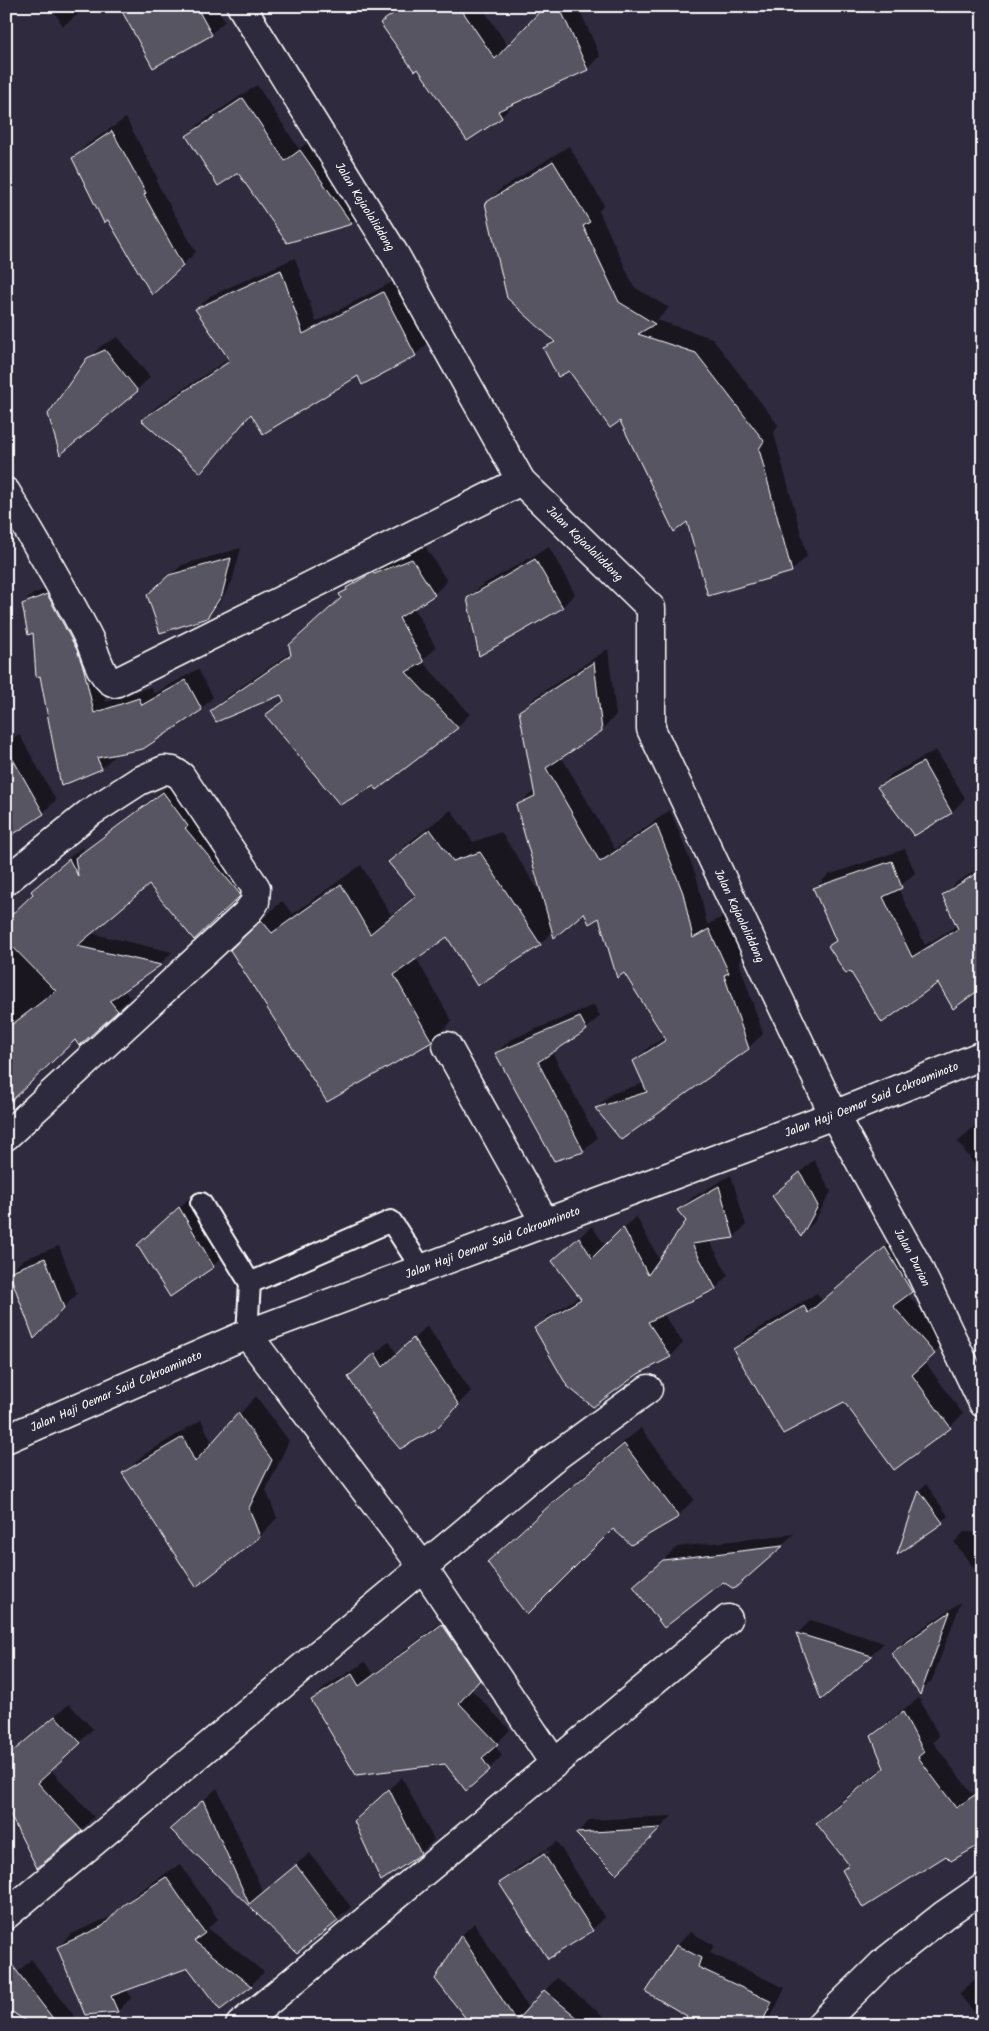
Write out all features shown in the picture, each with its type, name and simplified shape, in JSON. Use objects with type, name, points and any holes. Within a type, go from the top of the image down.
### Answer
[{"type":"main road","name":"Jalan Kajaolaliddong","points":[[241,6],[395,255],[521,481],[651,608],[651,729],[834,1115]]},
{"type":"main road","points":[[6,492],[70,602],[92,645],[105,677],[115,683],[521,481]]},
{"type":"main road","points":[[6,880],[88,814],[139,781],[164,770],[181,776],[256,888],[255,902],[246,914],[6,1136]]},
{"type":"main road","points":[[447,1046],[545,1223]]},
{"type":"main road","name":"Jalan Haji Oemar Said Cokroaminoto","points":[[6,1439],[247,1334],[834,1115],[983,1054]]},
{"type":"main road","name":"Jalan Durian","points":[[834,1115],[916,1262],[983,1403]]},
{"type":"main road","points":[[247,1334],[423,1567],[554,1763]]},
{"type":"main road","points":[[6,1915],[551,1460],[648,1390]]},
{"type":"main road","points":[[240,2025],[728,1619]]},
{"type":"main road","points":[[820,2025],[882,1964],[944,1915],[983,1888]]},
{"type":"lane","points":[[201,1204],[250,1283],[247,1334]]},
{"type":"lane","points":[[250,1283],[391,1222],[422,1269]]},
{"type":"building","points":[[119,6],[196,6],[212,35],[153,68]]},
{"type":"building","points":[[404,6],[459,6],[495,59],[545,6],[559,6],[588,70],[498,111],[502,118],[467,141],[418,69],[414,71],[380,23]]},
{"type":"building","points":[[243,98],[285,161],[300,150],[352,224],[287,243],[238,173],[218,186],[186,136]]},
{"type":"building","points":[[112,131],[183,266],[152,295],[108,220],[104,223],[72,158]]},
{"type":"building","points":[[553,161],[590,222],[583,226],[619,302],[655,324],[638,334],[696,353],[764,441],[759,449],[792,572],[708,596],[687,522],[674,532],[620,421],[610,428],[569,371],[558,377],[543,348],[555,342],[507,298],[485,203]]},
{"type":"building","points":[[281,270],[303,334],[383,292],[416,356],[362,385],[358,376],[263,434],[251,414],[201,473],[141,420],[230,361],[195,309]]},
{"type":"building","points":[[105,350],[138,391],[60,455],[48,414],[87,358]]},
{"type":"building","points":[[231,558],[222,595],[207,618],[160,633],[147,595],[169,575]]},
{"type":"building","points":[[412,559],[435,595],[399,618],[424,662],[406,672],[458,728],[377,790],[374,786],[340,805],[265,715],[284,701],[281,695],[216,722],[210,711],[291,655],[289,645],[341,598],[339,594],[347,590],[346,588],[373,572],[374,574]]},
{"type":"building","points":[[535,559],[563,608],[479,656],[467,598]]},
{"type":"building","points":[[47,594],[77,650],[84,670],[94,713],[139,698],[142,705],[186,680],[202,710],[143,749],[97,758],[102,769],[61,786],[40,676],[36,677],[33,633],[28,635],[22,604]]},
{"type":"building","points":[[594,662],[602,731],[546,768],[600,862],[656,824],[683,893],[693,938],[709,929],[729,973],[724,975],[749,1049],[621,1140],[595,1108],[647,1092],[633,1061],[666,1040],[624,973],[617,978],[599,918],[589,924],[584,913],[554,938],[516,805],[535,796],[519,711]]},
{"type":"building","points":[[6,747],[44,814],[6,839]]},
{"type":"building","points":[[923,762],[952,813],[914,836],[877,787]]},
{"type":"building","points":[[163,792],[188,826],[185,828],[240,896],[194,940],[149,885],[77,946],[161,965],[110,1001],[118,1011],[79,1046],[75,1040],[6,1106],[6,1029],[56,991],[6,940],[6,920],[33,894],[31,891],[69,859],[78,876],[75,858]]},
{"type":"building","points":[[430,829],[453,861],[480,852],[541,945],[477,986],[447,937],[394,975],[432,1042],[327,1102],[230,950],[261,920],[272,933],[341,884],[370,934],[416,896],[388,862]]},
{"type":"building","points":[[892,861],[902,888],[883,897],[912,957],[958,929],[942,895],[983,869],[983,987],[953,1009],[938,983],[882,1023],[850,971],[846,974],[828,946],[836,941],[813,888]]},
{"type":"building","points":[[580,1017],[587,1030],[538,1062],[584,1152],[554,1161],[495,1053]]},
{"type":"building","points":[[800,1172],[818,1206],[801,1237],[772,1196]]},
{"type":"building","points":[[719,1186],[734,1238],[692,1244],[716,1289],[648,1322],[671,1357],[638,1374],[593,1407],[567,1386],[534,1328],[581,1299],[552,1261],[579,1237],[592,1258],[623,1227],[648,1275],[686,1221],[677,1210]]},
{"type":"building","points":[[179,1207],[214,1267],[170,1297],[137,1245]]},
{"type":"building","points":[[885,1247],[912,1292],[893,1306],[935,1354],[912,1375],[951,1428],[894,1470],[844,1402],[783,1434],[733,1349],[804,1306],[808,1313]]},
{"type":"building","points":[[45,1258],[64,1308],[34,1339],[9,1272]]},
{"type":"building","points":[[413,1338],[459,1405],[436,1429],[400,1449],[377,1422],[348,1377],[375,1353],[383,1367]]},
{"type":"building","points":[[238,1413],[272,1460],[249,1508],[260,1537],[196,1587],[122,1473],[183,1437],[195,1462]]},
{"type":"building","points":[[624,1444],[679,1517],[631,1545],[613,1529],[527,1615],[487,1562],[551,1504]]},
{"type":"building","points":[[919,1490],[943,1523],[897,1555]]},
{"type":"building","points":[[783,1546],[734,1589],[723,1582],[664,1628],[633,1586],[663,1560]]},
{"type":"building","points":[[950,1612],[920,1695],[891,1653]]},
{"type":"building","points":[[442,1624],[480,1680],[459,1703],[498,1744],[482,1758],[490,1770],[466,1791],[445,1764],[356,1775],[311,1700],[352,1674],[359,1686]]},
{"type":"building","points":[[796,1633],[872,1656],[821,1700]]},
{"type":"building","points":[[903,1712],[924,1752],[918,1757],[956,1808],[983,1789],[983,1843],[951,1861],[946,1856],[863,1908],[842,1870],[849,1865],[816,1823],[884,1768],[871,1736]]},
{"type":"building","points":[[55,1716],[81,1743],[38,1783],[82,1831],[37,1868],[6,1807],[6,1757]]},
{"type":"building","points":[[389,1789],[421,1854],[381,1881],[354,1821]]},
{"type":"building","points":[[203,1800],[249,1904],[296,1865],[338,1921],[297,1953],[170,1829]]},
{"type":"building","points":[[661,1828],[616,1874],[575,1833]]},
{"type":"building","points":[[544,1854],[593,1931],[548,1959],[499,1883]]},
{"type":"building","points":[[166,1877],[205,1933],[194,1941],[252,1986],[220,2010],[188,1968],[111,1996],[118,2012],[85,2015],[57,1947],[103,1926],[123,1905]]},
{"type":"building","points":[[461,1935],[516,2021],[544,1990],[586,2025],[471,2025],[435,1979]]},
{"type":"building","points":[[676,1945],[701,1958],[698,1967],[772,2002],[761,2025],[682,2025],[687,2016],[646,1992]]},
{"type":"building","points":[[6,1957],[58,2025],[32,2025],[6,2008]]}]
